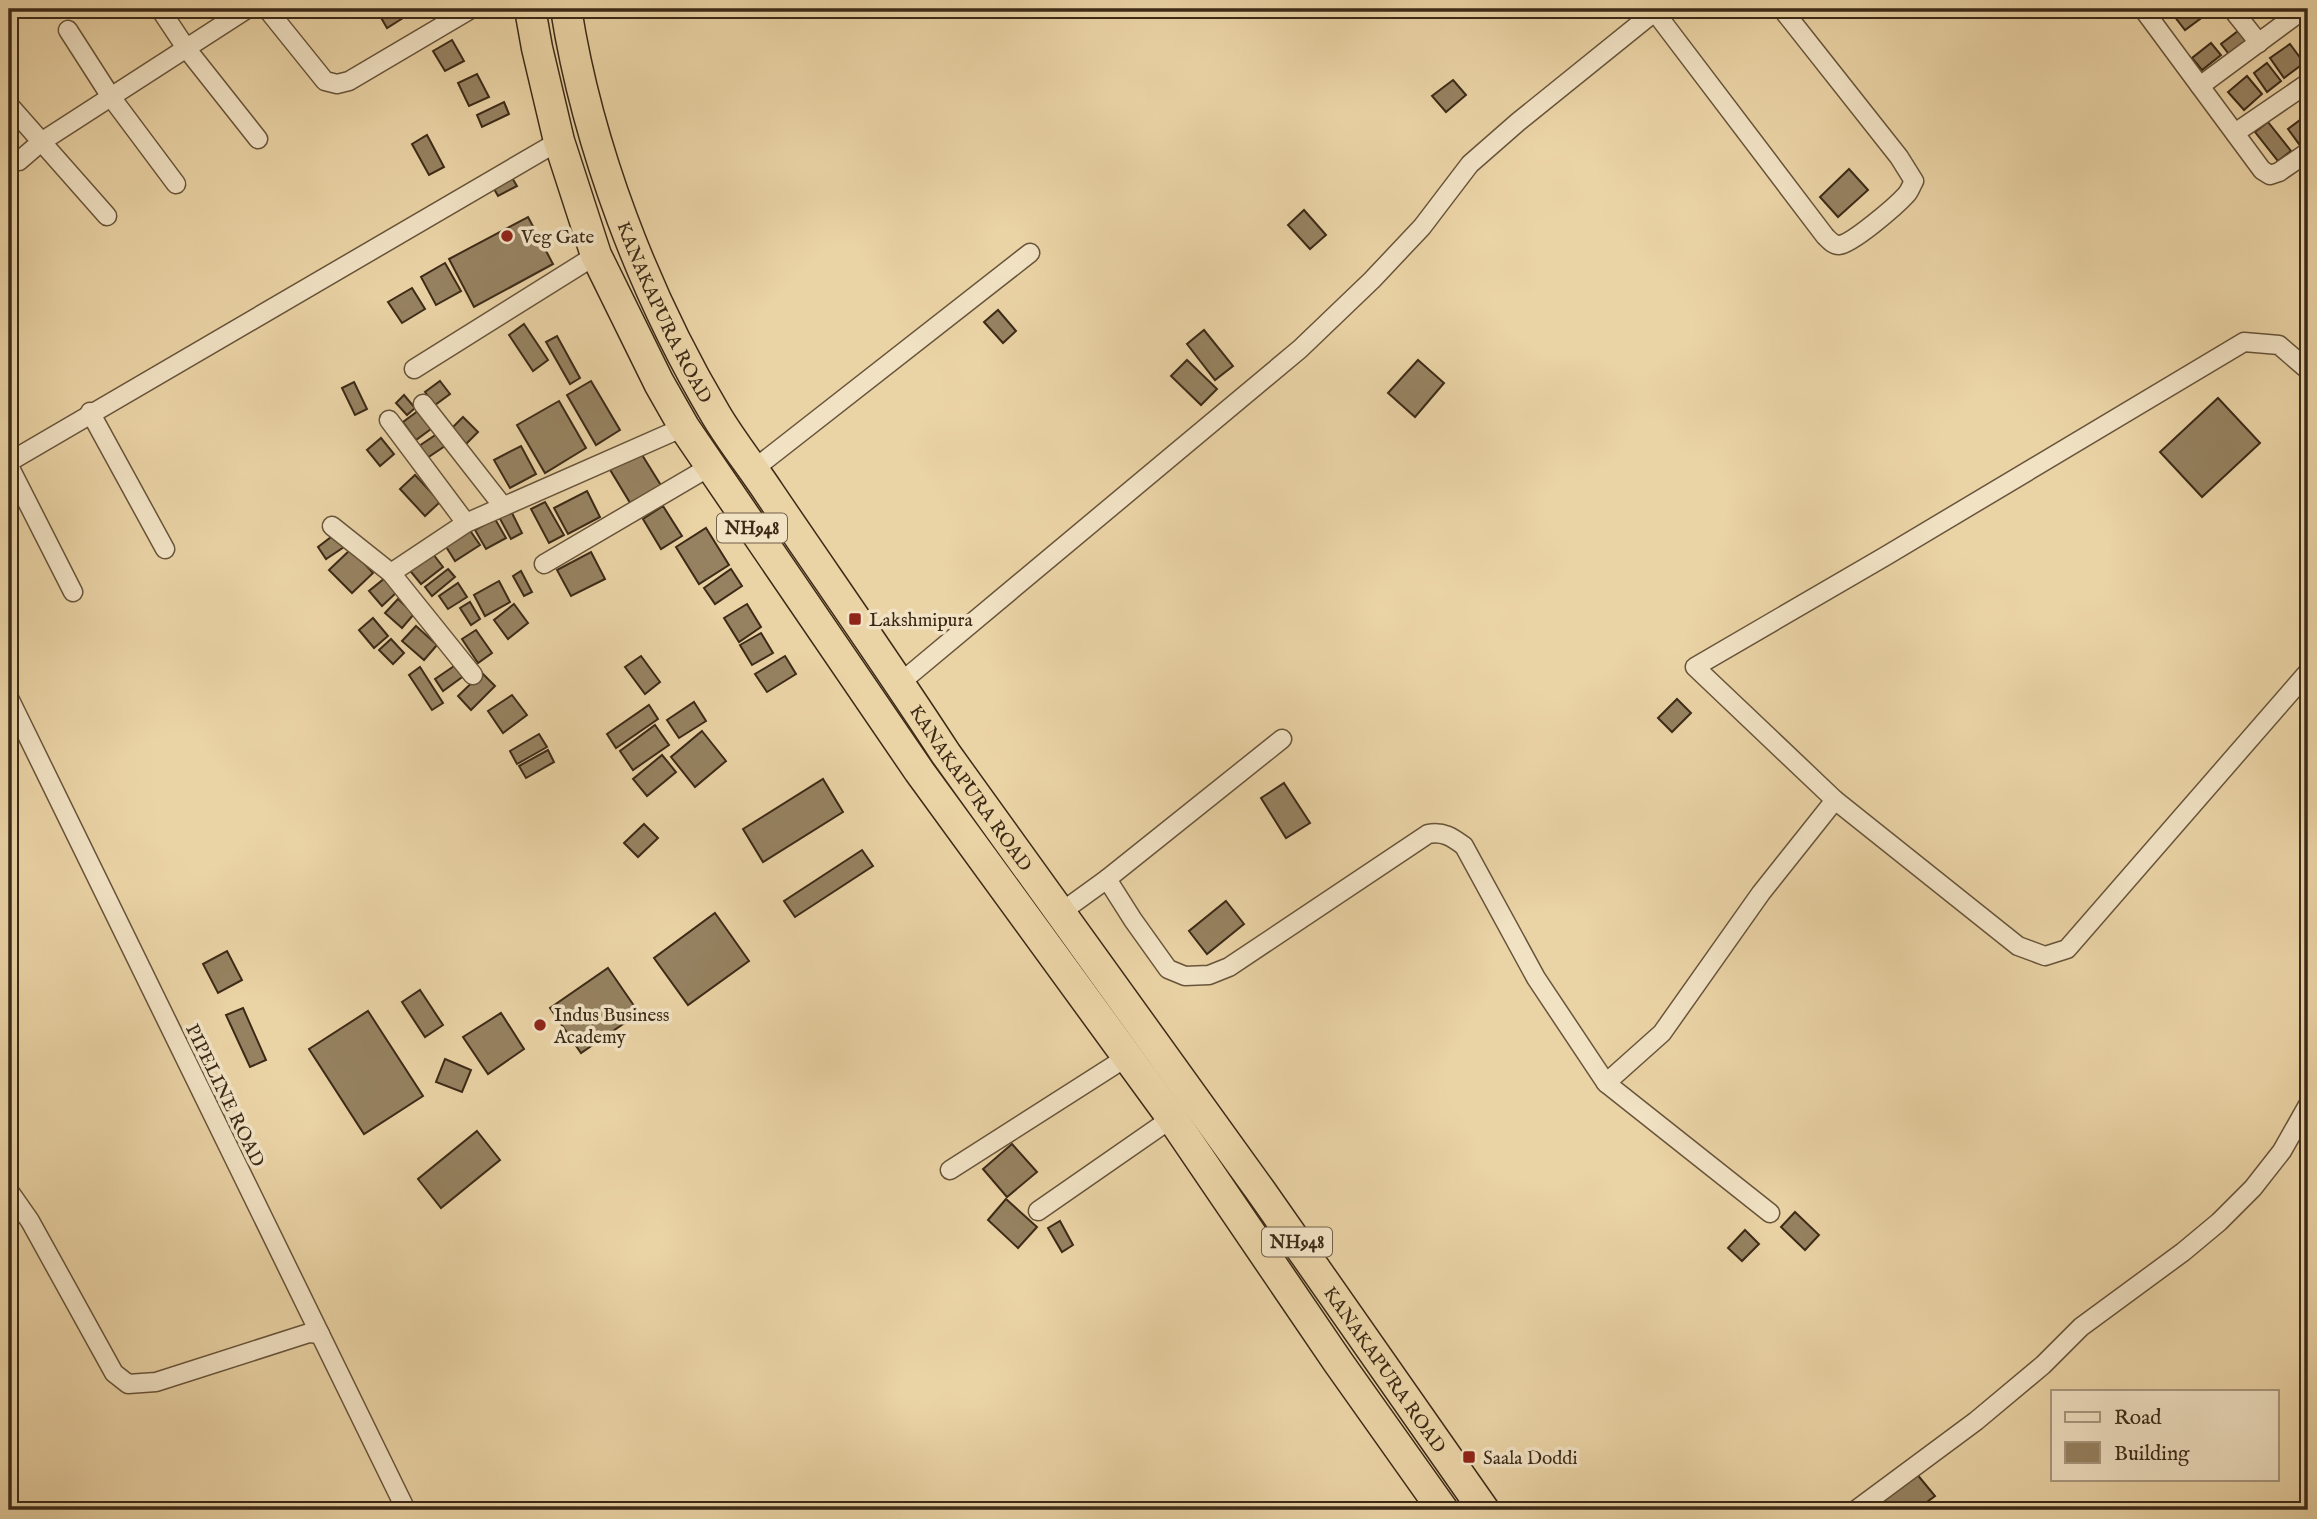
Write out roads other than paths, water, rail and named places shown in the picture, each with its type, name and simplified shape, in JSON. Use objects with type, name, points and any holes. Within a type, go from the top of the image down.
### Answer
[{"type":"highway","name":"KANAKAPURA ROAD","points":[[530,9],[559,141],[596,255],[659,383],[684,427],[919,771],[1260,1190],[1484,1510]]},
{"type":"highway","name":"KANAKAPURA ROAD","points":[[566,9],[588,116],[628,234],[687,365],[718,418],[946,754],[1060,913],[1127,1057],[1443,1510]]},
{"type":"street","points":[[160,9],[186,48],[258,139]]},
{"type":"street","points":[[19,162],[41,142],[247,9]]},
{"type":"street","points":[[268,9],[325,80],[337,84],[349,81],[471,9]]},
{"type":"street","points":[[900,683],[1300,349],[1372,280],[1422,227],[1469,164],[1657,10],[1825,236],[1833,243],[1840,245],[1888,211],[1908,192],[1914,181],[1899,157],[1782,9]]},
{"type":"street","points":[[2143,9],[2262,170],[2270,175],[2279,172],[2308,152]]},
{"type":"street","points":[[2232,9],[2259,43]]},
{"type":"street","points":[[2200,86],[2304,9]]},
{"type":"street","points":[[68,30],[111,97],[176,184]]},
{"type":"street","points":[[2235,133],[2308,83]]},
{"type":"street","points":[[9,105],[107,216]]},
{"type":"street","points":[[73,592],[9,464],[90,412],[559,141]]},
{"type":"street","points":[[754,469],[1030,253]]},
{"type":"street","points":[[414,369],[596,255]]},
{"type":"street","points":[[2308,370],[2279,345],[2244,342],[1695,667],[1835,800],[2018,946],[2045,956],[2067,949],[2308,672]]},
{"type":"street","points":[[423,404],[502,505]]},
{"type":"street","points":[[90,412],[165,549]]},
{"type":"street","points":[[389,419],[466,523]]},
{"type":"street","points":[[391,573],[466,523],[502,505],[684,427]]},
{"type":"street","points":[[544,564],[711,466]]},
{"type":"street","points":[[332,526],[391,573],[473,675]]},
{"type":"street","name":"PIPELINE ROAD","points":[[9,698],[406,1510]]},
{"type":"street","points":[[1060,913],[1107,879],[1282,739]]},
{"type":"street","points":[[1606,1083],[1662,1033],[1761,892],[1835,800]]},
{"type":"street","points":[[1107,879],[1168,969],[1185,976],[1209,975],[1229,967],[1428,834],[1437,832],[1450,835],[1464,846],[1536,978],[1606,1083],[1770,1213]]},
{"type":"street","points":[[950,1170],[1127,1057]]},
{"type":"street","points":[[1856,1510],[1976,1421],[2043,1365],[2081,1327],[2219,1222],[2252,1188],[2282,1151],[2308,1105]]},
{"type":"street","points":[[1038,1211],[1172,1118]]},
{"type":"street","points":[[9,1191],[30,1221],[114,1373],[128,1384],[156,1382],[309,1334],[320,1334]]},
{"type":"place","name":"Veg Gate","points":[[507,236]]},
{"type":"place","name":"Lakshmipura","points":[[855,619]]},
{"type":"place","name":"Indus Business Academy","points":[[540,1025]]},
{"type":"place","name":"Saala Doddi","points":[[1469,1457]]}]
